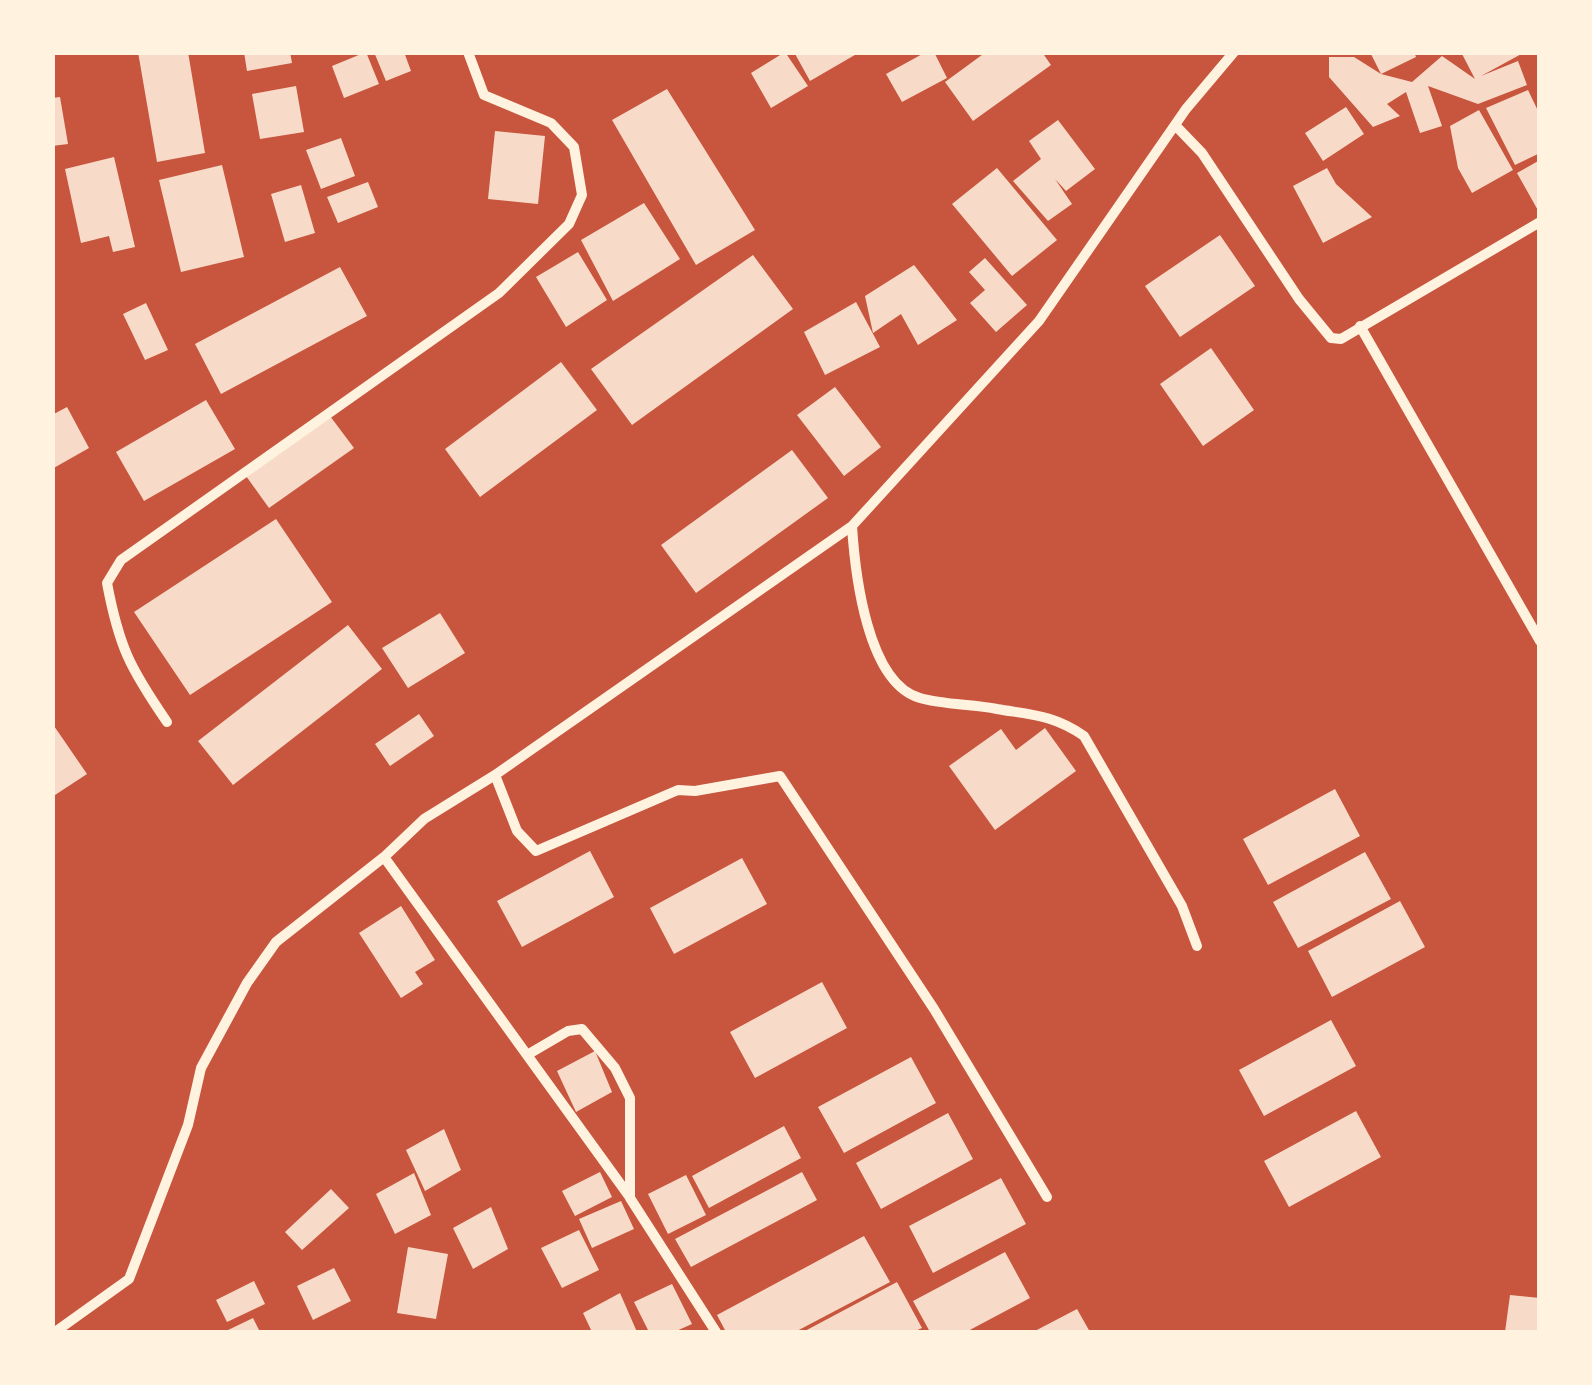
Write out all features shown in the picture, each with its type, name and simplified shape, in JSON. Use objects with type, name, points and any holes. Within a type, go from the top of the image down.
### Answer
[{"type":"street","points":[[166,722],[127,662],[113,616],[108,582],[121,560],[499,292],[569,224],[582,195],[574,147],[551,123],[484,95],[474,79],[468,52]]},
{"type":"street","points":[[55,1332],[129,1279],[188,1125],[201,1068],[276,942],[384,857],[424,820],[495,776],[852,526],[1039,321],[1234,52]]},
{"type":"street","points":[[1178,128],[1202,153],[1326,333],[1341,339],[1540,222]]},
{"type":"street","points":[[1360,326],[1540,641]]},
{"type":"street","points":[[852,526],[861,599],[884,668],[896,686],[920,698],[1037,712],[1062,720],[1084,736],[1182,906],[1198,946]]},
{"type":"street","points":[[495,776],[517,831],[536,851],[678,790],[695,792],[780,776],[934,1009],[1046,1197]]},
{"type":"street","points":[[384,857],[630,1198],[716,1332]]},
{"type":"street","points":[[527,1055],[575,1028],[582,1028],[614,1068],[630,1098],[630,1198]]},
{"type":"building","points":[[138,52],[188,52],[205,153],[157,162]]},
{"type":"building","points":[[244,52],[290,52],[292,63],[247,71]]},
{"type":"building","points":[[366,52],[379,84],[344,98],[332,66]]},
{"type":"building","points":[[374,52],[404,52],[411,71],[386,81]]},
{"type":"building","points":[[785,52],[808,86],[771,108],[751,73]]},
{"type":"building","points":[[794,52],[860,52],[810,81]]},
{"type":"building","points":[[926,52],[934,52],[947,78],[902,102],[886,74]]},
{"type":"building","points":[[986,52],[1042,52],[1051,65],[973,121],[945,82]]},
{"type":"building","points":[[1370,52],[1414,52],[1416,57],[1381,74]]},
{"type":"building","points":[[1461,52],[1525,52],[1481,76],[1518,61],[1527,85],[1478,104],[1428,86],[1442,126],[1420,133],[1406,92],[1387,104],[1400,116],[1373,127],[1329,77],[1329,57],[1354,57],[1381,74],[1412,82],[1442,56],[1475,79]]},
{"type":"building","points":[[296,86],[304,132],[260,139],[252,94]]},
{"type":"building","points":[[667,89],[755,230],[696,265],[612,120]]},
{"type":"building","points":[[1528,90],[1540,115],[1540,153],[1515,165],[1486,108]]},
{"type":"building","points":[[60,97],[68,144],[52,146],[52,98]]},
{"type":"building","points":[[1346,107],[1364,134],[1323,161],[1305,133]]},
{"type":"building","points":[[1479,110],[1513,170],[1472,193],[1458,168],[1450,126]]},
{"type":"building","points":[[1058,120],[1095,169],[1066,191],[1055,179],[1072,204],[1048,221],[1013,181],[1041,159],[1029,141]]},
{"type":"building","points":[[495,131],[545,136],[538,204],[488,199]]},
{"type":"building","points":[[341,138],[355,176],[321,189],[306,150]]},
{"type":"building","points":[[114,157],[135,247],[113,252],[109,236],[81,243],[65,169]]},
{"type":"building","points":[[1540,160],[1540,214],[1517,173]]},
{"type":"building","points":[[222,165],[244,257],[181,272],[159,180]]},
{"type":"building","points":[[997,168],[1057,240],[1012,276],[952,204]]},
{"type":"building","points":[[1327,168],[1336,184],[1372,217],[1323,243],[1293,186]]},
{"type":"building","points":[[368,182],[378,207],[338,223],[327,197]]},
{"type":"building","points":[[301,185],[315,233],[285,242],[271,194]]},
{"type":"building","points":[[644,203],[680,259],[613,301],[581,240]]},
{"type":"building","points":[[1220,235],[1255,286],[1180,337],[1145,286]]},
{"type":"building","points":[[578,252],[607,300],[566,327],[536,277]]},
{"type":"building","points":[[753,255],[793,309],[632,425],[591,369]]},
{"type":"building","points":[[985,258],[1027,305],[996,332],[970,303],[985,290],[969,272]]},
{"type":"building","points":[[914,265],[957,320],[918,345],[901,314],[873,333],[865,296]]},
{"type":"building","points":[[340,267],[367,316],[221,394],[195,344]]},
{"type":"building","points":[[856,302],[880,347],[825,375],[804,332]]},
{"type":"building","points":[[146,303],[168,350],[145,360],[123,314]]},
{"type":"building","points":[[1211,348],[1254,410],[1203,446],[1160,384]]},
{"type":"building","points":[[561,362],[597,410],[480,497],[445,449]]},
{"type":"building","points":[[835,387],[881,447],[844,476],[797,415]]},
{"type":"building","points":[[206,400],[235,449],[144,501],[116,452]]},
{"type":"building","points":[[67,407],[89,448],[52,469],[52,415]]},
{"type":"building","points":[[330,416],[354,448],[269,508],[246,476]]},
{"type":"building","points":[[792,450],[828,498],[696,593],[661,545]]},
{"type":"building","points":[[276,519],[332,602],[190,695],[134,612]]},
{"type":"building","points":[[440,613],[465,653],[408,688],[382,648]]},
{"type":"building","points":[[348,625],[382,669],[233,785],[198,741]]},
{"type":"building","points":[[419,714],[434,736],[390,766],[375,744]]},
{"type":"building","points":[[52,723],[87,774],[52,797]]},
{"type":"building","points":[[1045,728],[1076,771],[995,830],[949,766],[1001,729],[1016,750]]},
{"type":"building","points":[[1335,789],[1360,836],[1268,885],[1243,839]]},
{"type":"building","points":[[590,851],[614,897],[522,947],[497,901]]},
{"type":"building","points":[[1365,852],[1391,899],[1298,948],[1273,902]]},
{"type":"building","points":[[742,858],[767,904],[674,954],[650,908]]},
{"type":"building","points":[[1400,901],[1425,947],[1332,997],[1308,951]]},
{"type":"building","points":[[401,906],[435,960],[415,972],[423,984],[401,998],[359,933]]},
{"type":"building","points":[[822,982],[847,1028],[755,1078],[730,1032]]},
{"type":"building","points":[[1331,1020],[1356,1066],[1264,1116],[1239,1070]]},
{"type":"building","points":[[595,1051],[612,1092],[576,1112],[557,1071]]},
{"type":"building","points":[[911,1057],[936,1103],[844,1153],[818,1107]]},
{"type":"building","points":[[1356,1111],[1381,1157],[1289,1207],[1264,1161]]},
{"type":"building","points":[[948,1113],[973,1159],[881,1209],[856,1163]]},
{"type":"building","points":[[784,1126],[801,1158],[709,1208],[692,1176]]},
{"type":"building","points":[[444,1129],[461,1170],[425,1191],[406,1150]]},
{"type":"building","points":[[600,1172],[612,1197],[575,1216],[562,1191]]},
{"type":"building","points":[[802,1172],[817,1200],[691,1267],[675,1239]]},
{"type":"building","points":[[414,1173],[431,1215],[395,1234],[376,1194]]},
{"type":"building","points":[[686,1175],[706,1215],[668,1234],[648,1194]]},
{"type":"building","points":[[1001,1178],[1026,1224],[933,1273],[909,1226]]},
{"type":"building","points":[[331,1189],[349,1208],[302,1250],[285,1232]]},
{"type":"building","points":[[621,1201],[634,1229],[592,1248],[579,1219]]},
{"type":"building","points":[[491,1207],[508,1249],[473,1269],[453,1228]]},
{"type":"building","points":[[579,1230],[599,1270],[562,1288],[541,1248]]},
{"type":"building","points":[[864,1236],[890,1282],[795,1332],[726,1332],[717,1315]]},
{"type":"building","points":[[408,1247],[448,1254],[436,1319],[397,1313]]},
{"type":"building","points":[[1005,1252],[1030,1298],[966,1332],[930,1332],[913,1301]]},
{"type":"building","points":[[334,1268],[351,1301],[313,1320],[297,1286]]},
{"type":"building","points":[[254,1281],[265,1304],[227,1322],[216,1300]]},
{"type":"building","points":[[897,1282],[922,1328],[913,1332],[803,1332]]},
{"type":"building","points":[[672,1284],[692,1324],[674,1332],[649,1332],[634,1302]]},
{"type":"building","points":[[620,1293],[637,1332],[592,1332],[583,1313]]},
{"type":"building","points":[[1510,1295],[1540,1298],[1540,1332],[1505,1332]]},
{"type":"building","points":[[1077,1309],[1090,1332],[1033,1332]]},
{"type":"building","points":[[253,1318],[260,1332],[224,1332]]}]
